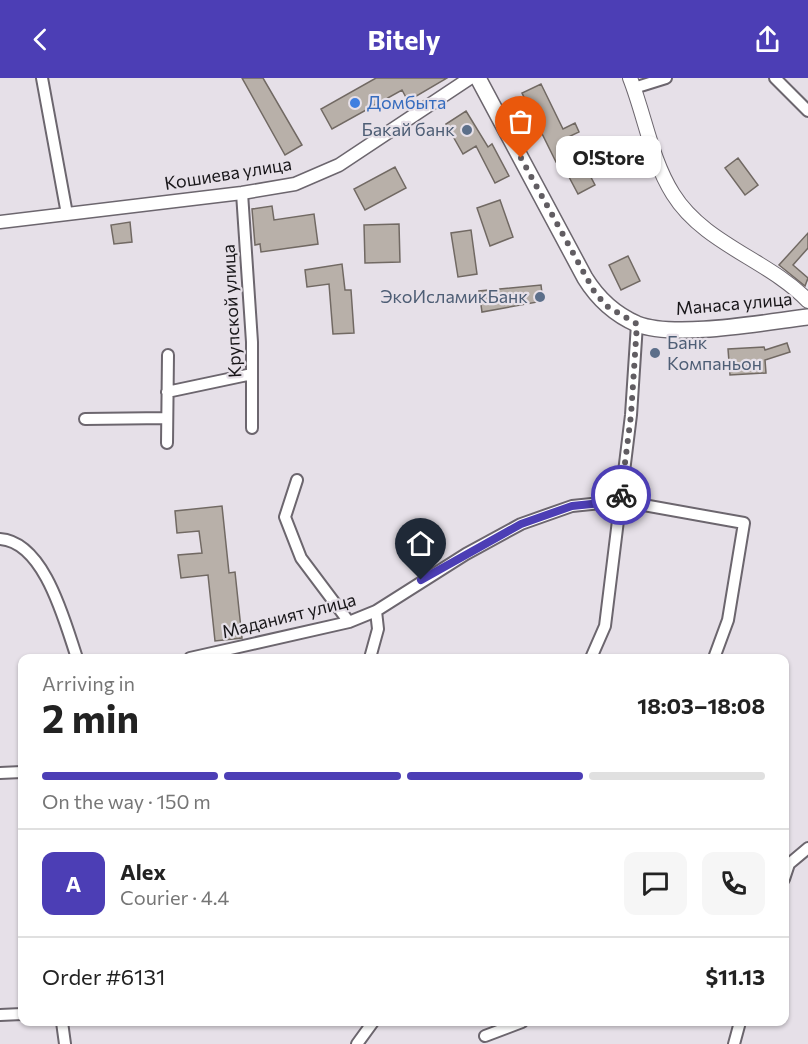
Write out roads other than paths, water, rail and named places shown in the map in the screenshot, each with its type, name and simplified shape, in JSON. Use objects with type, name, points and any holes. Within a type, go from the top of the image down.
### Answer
[{"type":"main road","name":"Манаса улица","points":[[478,78],[595,293],[608,307],[637,324],[656,328],[686,329],[808,317]]},
{"type":"main road","points":[[632,83],[656,157],[673,194],[688,213],[808,301]]},
{"type":"street","points":[[42,78],[67,214]]},
{"type":"street","name":"Кошиева улица","points":[[0,222],[242,193],[295,184],[339,165],[470,78]]},
{"type":"street","points":[[632,83],[666,78]]},
{"type":"street","points":[[775,78],[808,110]]},
{"type":"street","name":"Крупской улица","points":[[242,193],[252,374],[252,428]]},
{"type":"street","points":[[593,654],[605,626],[631,415],[637,324]]},
{"type":"street","points":[[167,443],[168,355]]},
{"type":"street","points":[[168,392],[252,374]]},
{"type":"street","points":[[85,419],[167,418]]},
{"type":"street","points":[[297,480],[285,517],[301,558],[349,622]]},
{"type":"street","name":"Маданият улица","points":[[205,654],[349,622],[376,611],[439,570],[521,524],[572,506],[621,501],[744,523],[728,620],[715,654]]},
{"type":"street","points":[[0,539],[11,540],[22,546],[46,576],[63,613],[76,654]]},
{"type":"street","points":[[371,654],[378,629],[376,611]]},
{"type":"street","points":[[0,773],[18,772]]},
{"type":"street","points":[[789,864],[808,848]]},
{"type":"street","points":[[0,1015],[18,1014]]},
{"type":"street","points":[[63,1026],[65,1044]]},
{"type":"street","points":[[357,1044],[370,1026]]},
{"type":"street","points":[[485,1036],[511,1026]]},
{"type":"street","points":[[734,1044],[739,1026]]},
{"type":"place","name":"Домбыта","points":[[355,103]]},
{"type":"place","name":"Бакай банк","points":[[467,130]]},
{"type":"place","name":"O!Store","points":[[521,158]]},
{"type":"place","name":"ЭкоИсламикБанк","points":[[540,297]]},
{"type":"place","name":"Банк Компаньон","points":[[655,353]]}]
